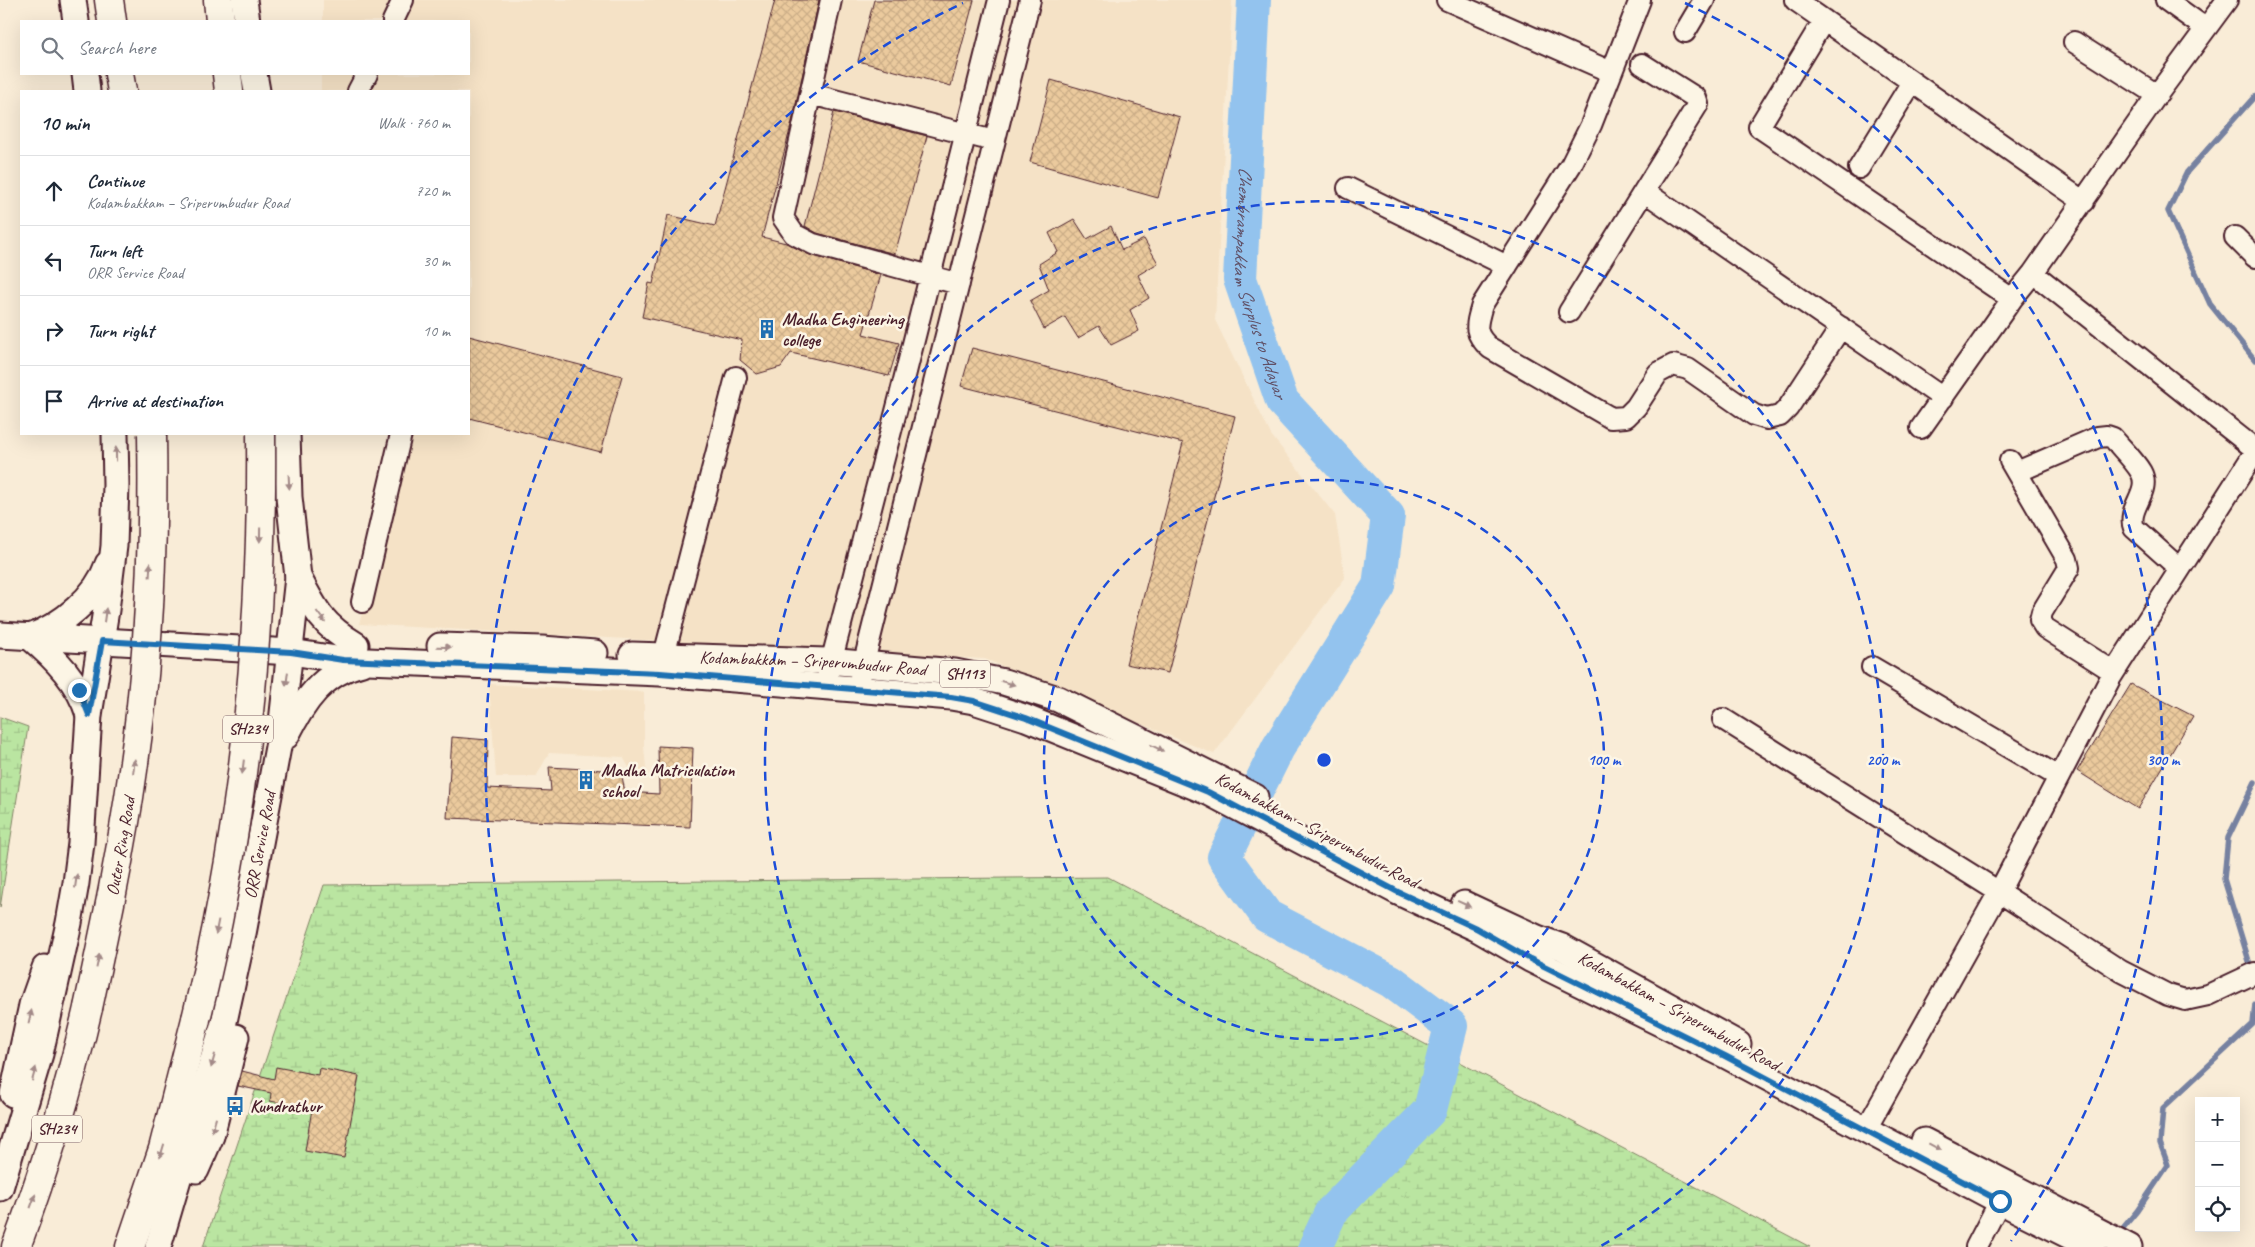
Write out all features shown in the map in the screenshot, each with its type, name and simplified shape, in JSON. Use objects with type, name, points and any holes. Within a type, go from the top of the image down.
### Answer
[{"type":"highway","points":[[108,0],[112,20]]},
{"type":"highway","points":[[218,0],[220,20]]},
{"type":"highway","points":[[119,75],[122,90]]},
{"type":"highway","points":[[227,75],[230,90]]},
{"type":"highway","name":"Outer Ring Road","points":[[16,1247],[54,1141],[71,1081],[113,885],[133,770],[148,604],[152,533],[152,435]]},
{"type":"highway","name":"SH234","points":[[130,1247],[162,1149],[196,1019],[224,893],[240,798],[250,708],[259,572],[261,435]]},
{"type":"main road","points":[[73,0],[76,20]]},
{"type":"main road","points":[[244,0],[247,20]]},
{"type":"main road","points":[[84,75],[87,90]]},
{"type":"main road","points":[[254,75],[257,90]]},
{"type":"main road","points":[[3,1178],[40,1054],[71,911],[81,843],[89,715],[102,641],[114,546],[115,435]]},
{"type":"main road","name":"ORR Service Road","points":[[160,1241],[223,1026],[242,939],[277,754],[291,652],[298,577],[290,497],[287,435]]},
{"type":"main road","points":[[89,715],[79,690],[64,670],[30,637],[45,631],[75,609],[93,590],[106,568],[114,546]]},
{"type":"main road","points":[[277,754],[302,706],[320,684],[350,666],[363,653],[328,626],[319,615],[298,577]]},
{"type":"main road","name":"Kodambakkam – Sriperumbudur Road","points":[[0,635],[291,652],[315,657],[363,653],[662,664],[831,662],[955,672],[1029,689],[1058,699],[1251,805],[1537,938],[1562,947],[1734,1042],[2000,1201],[2087,1238],[2129,1247]]},
{"type":"main road","name":"Kodambakkam – Sriperumbudur Road","points":[[662,664],[857,690],[951,697],[992,706],[1050,727],[1208,792],[1251,805]]},
{"type":"main road","name":"Kodambakkam – Sriperumbudur Road","points":[[1870,1122],[2087,1238]]},
{"type":"street","points":[[393,20],[403,0]]},
{"type":"street","points":[[831,0],[783,218],[794,234],[813,244],[959,284]]},
{"type":"street","points":[[825,686],[999,0]]},
{"type":"street","points":[[857,690],[1030,0]]},
{"type":"street","points":[[1446,0],[1611,72]]},
{"type":"street","points":[[1640,0],[1592,125],[1571,166],[1482,305],[1476,324],[1479,338],[1490,348],[1611,418],[1626,417],[1636,407],[1658,373],[1673,365],[1688,369],[1754,415],[1767,419],[1780,416],[1788,408],[1841,328]]},
{"type":"street","points":[[1685,32],[1704,0]]},
{"type":"street","points":[[1795,0],[2084,202]]},
{"type":"street","points":[[2166,0],[2205,28]]},
{"type":"street","points":[[1921,428],[2012,299],[2034,274],[2158,94],[2227,0]]},
{"type":"street","points":[[1824,20],[1760,127],[2012,299]]},
{"type":"street","points":[[2074,42],[2158,94]]},
{"type":"street","points":[[1569,312],[1698,104],[1696,98],[1642,64]]},
{"type":"street","points":[[358,90],[366,75]]},
{"type":"street","points":[[1859,168],[1912,82]]},
{"type":"street","points":[[811,94],[994,141]]},
{"type":"street","points":[[1348,188],[1507,266]]},
{"type":"street","points":[[1645,192],[1943,398]]},
{"type":"street","points":[[2236,237],[2255,257]]},
{"type":"street","points":[[1870,1122],[1999,892],[2114,672],[2255,450],[2034,274]]},
{"type":"street","points":[[662,664],[736,377]]},
{"type":"street","points":[[362,602],[401,435]]},
{"type":"street","points":[[2114,672],[2045,628],[2040,620],[2042,612],[2066,576],[2069,568],[2067,559],[2013,467],[2098,437],[2107,436],[2113,438],[2141,472],[2143,491],[2133,509],[2131,522],[2134,528],[2180,569]]},
{"type":"street","points":[[1872,667],[2059,777]]},
{"type":"street","points":[[1723,719],[2122,971],[2168,995],[2185,1000],[2208,995],[2249,975]]},
{"type":"street","points":[[1976,1247],[2000,1201]]},
{"type":"shaded area","points":[[323,0],[1232,0],[1215,320],[1271,435],[1335,515],[1345,578],[1214,754],[985,659],[359,624],[413,435],[470,435],[470,90],[321,90],[321,75],[470,75],[470,20],[323,20]]},
{"type":"shaded area","points":[[489,684],[644,692],[644,747],[647,778],[634,776],[623,757],[549,753],[536,777],[496,777]]},
{"type":"green space","points":[[0,717],[28,727],[0,908]]},
{"type":"green space","points":[[1108,877],[1810,1247],[203,1247],[324,885]]},
{"type":"building","points":[[775,0],[819,0],[792,122],[762,237],[786,243],[810,255],[881,275],[863,334],[899,343],[889,376],[791,353],[781,367],[757,374],[740,360],[742,340],[642,317],[649,283],[653,284],[668,215],[715,226]]},
{"type":"building","points":[[874,0],[974,0],[951,86],[858,61]]},
{"type":"building","points":[[1051,80],[1180,117],[1158,198],[1030,162]]},
{"type":"building","points":[[834,112],[927,136],[895,254],[817,233],[805,226]]},
{"type":"building","points":[[1074,219],[1087,239],[1111,226],[1122,250],[1144,239],[1158,263],[1138,275],[1149,298],[1130,310],[1139,331],[1111,345],[1099,326],[1078,338],[1065,317],[1044,329],[1030,301],[1049,290],[1039,264],[1058,252],[1049,233]]},
{"type":"building","points":[[470,336],[622,376],[601,452],[470,418]]},
{"type":"building","points":[[972,348],[1235,416],[1168,673],[1126,664],[1183,443],[961,386]]},
{"type":"building","points":[[2131,684],[2193,716],[2138,809],[2077,771]]},
{"type":"building","name":"Madha Matriculation school","points":[[452,737],[488,740],[487,788],[551,791],[549,767],[621,771],[625,792],[659,794],[658,746],[693,748],[690,827],[447,818]]},
{"type":"building","points":[[276,1067],[318,1075],[319,1068],[359,1076],[344,1158],[305,1151],[312,1109],[270,1101],[271,1093],[238,1086],[242,1071],[274,1079]]},
{"type":"waterway","name":"Chembrampakkam Surplus to Adayar","points":[[1254,0],[1240,279],[1282,401],[1388,516],[1379,586],[1278,748],[1224,857],[1267,916],[1391,981],[1451,1026],[1430,1110],[1331,1212],[1315,1247]]},
{"type":"waterway","points":[[2255,96],[2187,172],[2168,211],[2210,304],[2255,360]]},
{"type":"waterway","points":[[2252,971],[2224,879],[2228,838],[2255,782]]},
{"type":"waterway","points":[[2118,1234],[2137,1211],[2168,1165],[2160,1143],[2163,1108],[2253,1024],[2255,1004]]},
{"type":"place","name":"Madha Engineering college","points":[[767,329]]},
{"type":"place","name":"Madha Matriculation school","points":[[586,780]]},
{"type":"place","name":"Kundrathur","points":[[235,1106]]},
{"type":"route","points":[[79,690],[86,703],[89,715],[102,641],[291,652],[343,660],[660,673],[951,697],[974,701],[1050,727],[1208,792],[1398,892],[1476,928],[1530,959],[1725,1056],[2000,1201]]}]
